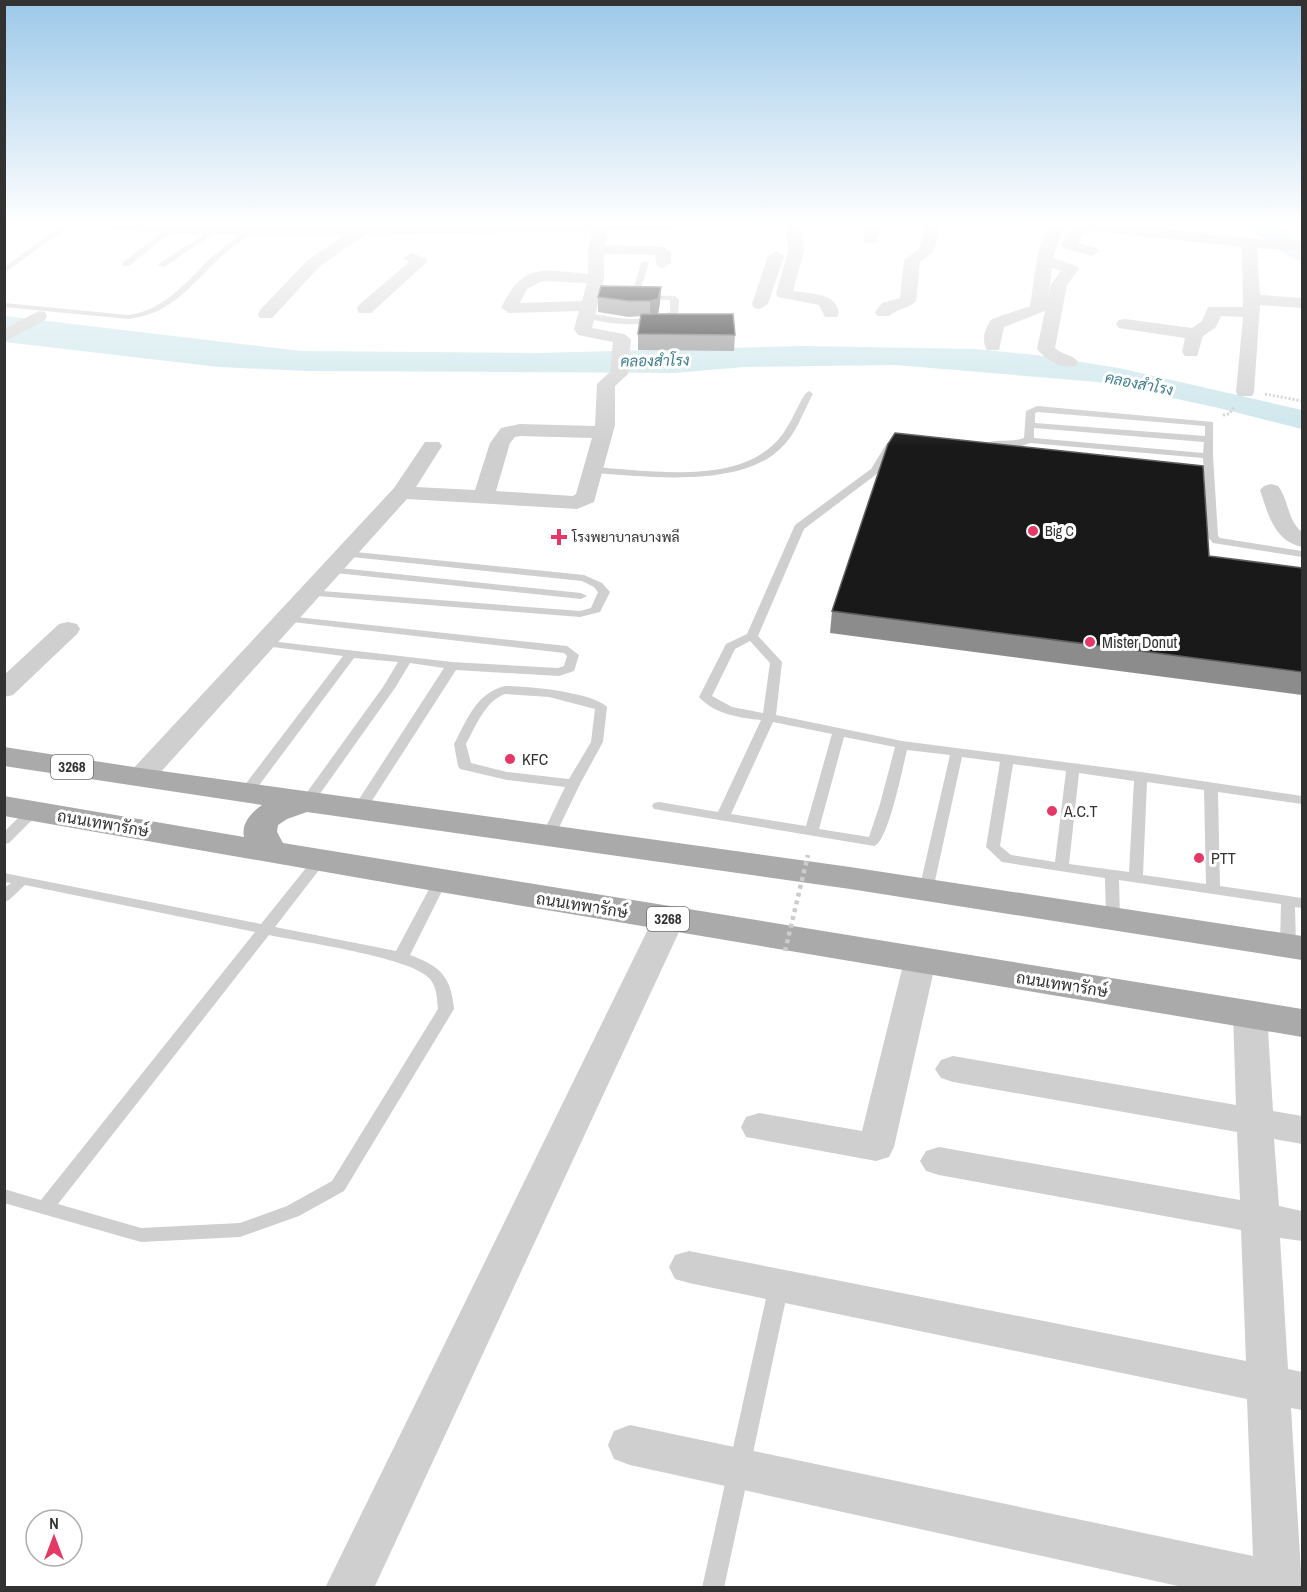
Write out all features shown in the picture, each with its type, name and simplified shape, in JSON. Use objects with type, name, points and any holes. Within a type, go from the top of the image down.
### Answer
[{"type":"main road","name":"3268","points":[[4,756],[246,794],[926,890],[1295,947]]},
{"type":"main road","points":[[140,778],[146,831]]},
{"type":"main road","points":[[271,851],[260,842],[259,831],[263,822],[277,809],[286,805],[308,802]]},
{"type":"main road","name":"ถนนเทพารักษ์","points":[[19,808],[319,861],[1302,1023]]},
{"type":"street","points":[[266,314],[281,298]]},
{"type":"street","points":[[365,309],[377,298]]},
{"type":"street","points":[[402,492],[577,503],[586,496],[603,432],[606,384],[619,374],[623,344],[622,339],[616,336],[584,331],[593,298]]},
{"type":"street","points":[[760,304],[762,298]]},
{"type":"street","points":[[809,298],[824,301],[830,306],[831,313]]},
{"type":"street","points":[[883,312],[888,307],[908,301],[908,298]]},
{"type":"street","points":[[993,346],[994,327],[998,323],[1038,309],[1040,298]]},
{"type":"street","points":[[1056,298],[1046,349],[1053,356],[1069,362]]},
{"type":"street","points":[[1245,392],[1252,298]]},
{"type":"street","points":[[1191,352],[1195,334],[1210,323],[1214,311],[1302,303]]},
{"type":"street","points":[[4,337],[44,313]]},
{"type":"street","points":[[1125,324],[1195,334]]},
{"type":"street","points":[[483,498],[500,443],[508,432],[520,430],[603,432]]},
{"type":"street","points":[[140,778],[402,492],[432,446]]},
{"type":"street","points":[[1271,490],[1283,524],[1288,532],[1302,540]]},
{"type":"street","points":[[4,689],[68,630]]},
{"type":"street","points":[[349,1587],[669,919]]},
{"type":"street","points":[[759,1126],[876,1147],[920,961]]},
{"type":"street","points":[[630,1445],[1284,1586],[1285,1387],[1260,1218],[1250,1014]]},
{"type":"street","points":[[953,1069],[1302,1130]]},
{"type":"street","points":[[939,1161],[1302,1226]]},
{"type":"street","points":[[689,1267],[1285,1387]]},
{"type":"lane","points":[[4,305],[44,313],[128,317],[146,316],[174,298]]},
{"type":"lane","points":[[593,298],[615,320],[656,321],[674,314],[675,300],[672,298]]},
{"type":"lane","points":[[593,470],[693,474],[735,470],[754,462],[778,447],[809,394]]},
{"type":"lane","points":[[1029,440],[1031,411],[1037,409],[1210,424],[1208,456],[1213,537],[1217,541],[1302,554]]},
{"type":"lane","points":[[1031,424],[1208,439]]},
{"type":"lane","points":[[896,439],[875,471],[800,526],[752,636],[730,647],[722,665],[710,682],[705,697],[720,708],[744,715],[769,717],[902,745],[1302,800]]},
{"type":"lane","points":[[983,443],[1016,445],[1029,440],[1208,456]]},
{"type":"lane","points":[[309,592],[580,614],[596,610],[604,592],[598,585],[584,578],[498,569],[338,562]]},
{"type":"lane","points":[[338,562],[484,586],[581,596]]},
{"type":"lane","points":[[470,606],[498,569]]},
{"type":"lane","points":[[266,642],[351,654],[406,658],[452,666],[559,672],[570,668],[573,655],[567,651],[296,620]]},
{"type":"lane","points":[[723,816],[769,717],[776,662],[752,636]]},
{"type":"lane","points":[[246,794],[351,654]]},
{"type":"lane","points":[[308,802],[389,688],[406,658]]},
{"type":"lane","points":[[359,810],[452,666]]},
{"type":"lane","points":[[549,835],[573,783],[597,742],[602,711],[597,705],[529,690],[499,691],[480,709],[460,744],[464,764],[469,767],[507,776],[573,783]]},
{"type":"lane","points":[[812,830],[839,731]]},
{"type":"lane","points":[[659,806],[874,842],[887,804],[902,745]]},
{"type":"lane","points":[[926,890],[957,752]]},
{"type":"lane","points":[[1007,759],[993,847],[1006,859],[1295,902],[1295,947]]},
{"type":"lane","points":[[1062,867],[1073,767]]},
{"type":"lane","points":[[1136,878],[1141,777]]},
{"type":"lane","points":[[1211,787],[1213,890]]},
{"type":"lane","points":[[4,840],[19,808]]},
{"type":"lane","points":[[45,1208],[319,861]]},
{"type":"lane","points":[[1112,874],[1113,918]]},
{"type":"lane","points":[[4,877],[401,957],[430,968],[446,990],[446,1009],[338,1186],[292,1211],[240,1230],[141,1235],[4,1196]]},
{"type":"lane","points":[[4,897],[22,880]]},
{"type":"lane","points":[[401,957],[440,881]]},
{"type":"lane","points":[[713,1587],[779,1285]]},
{"type":"path","points":[[1245,392],[1302,401]]},
{"type":"path","points":[[785,951],[808,855]]},
{"type":"water","name":"คลองสำโรง","points":[[5,316],[301,351],[539,353],[804,346],[975,349],[1036,355],[1119,368],[1302,410],[1302,429],[1219,408],[1098,382],[895,365],[745,367],[674,373],[309,371],[219,367],[5,342]]},
{"type":"building","points":[[608,298],[658,298],[650,301]]},
{"type":"building","points":[[641,314],[733,314],[735,335],[638,334]]},
{"type":"building","name":"Big C","points":[[895,433],[1203,466],[1209,556],[1302,568],[1302,672],[832,611],[888,444]]},
{"type":"place","name":"Big C","points":[[1033,531]]},
{"type":"place","name":"โรงพยาบาลบางพลี","points":[[559,537]]},
{"type":"place","name":"Mister Donut","points":[[1090,642]]},
{"type":"place","name":"KFC","points":[[510,759]]},
{"type":"place","name":"A.C.T","points":[[1052,811]]},
{"type":"place","name":"PTT","points":[[1199,858]]}]
